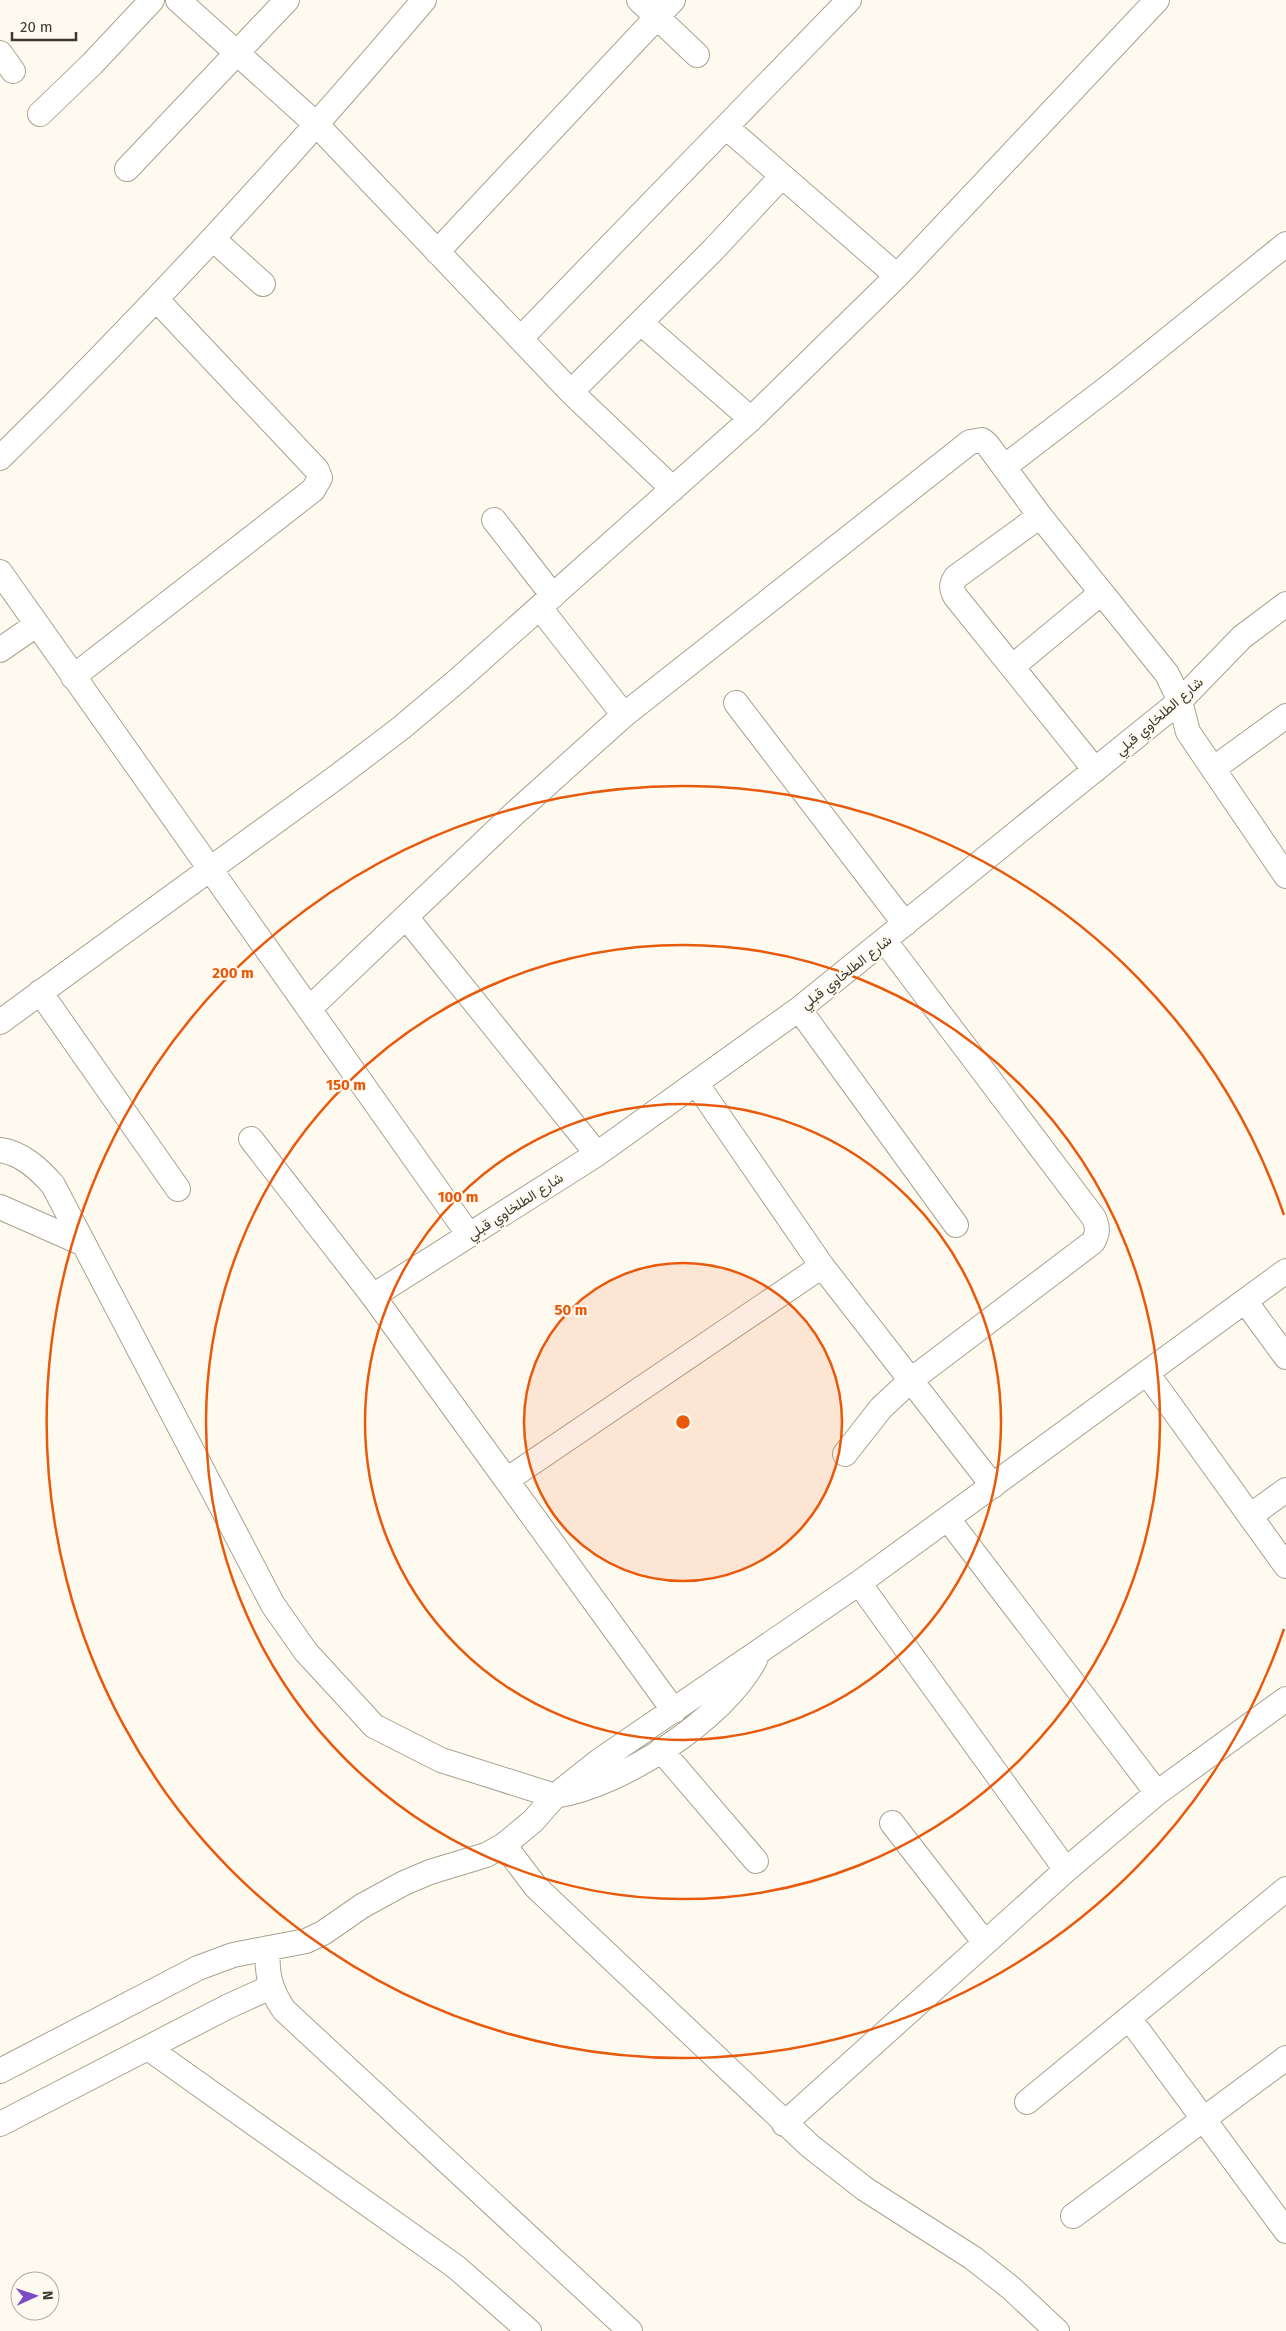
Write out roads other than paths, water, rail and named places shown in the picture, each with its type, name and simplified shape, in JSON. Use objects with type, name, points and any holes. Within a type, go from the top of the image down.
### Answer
[{"type":"street","points":[[40,114],[92,64],[152,0]]},
{"type":"street","points":[[178,0],[317,126],[571,392],[673,489]]},
{"type":"street","points":[[127,170],[287,0]]},
{"type":"street","points":[[0,458],[157,300],[317,126],[424,0]]},
{"type":"street","points":[[638,0],[697,55]]},
{"type":"street","points":[[436,252],[673,0]]},
{"type":"street","points":[[521,338],[849,0]]},
{"type":"street","points":[[0,1022],[401,728],[547,602],[751,418],[897,276],[1157,0]]},
{"type":"street","points":[[726,127],[897,276]]},
{"type":"street","points":[[571,392],[641,323],[782,176]]},
{"type":"street","points":[[213,239],[263,284]]},
{"type":"street","points":[[1004,467],[1115,382],[1286,244]]},
{"type":"street","points":[[73,677],[314,490],[320,478],[317,470],[157,300]]},
{"type":"street","points":[[641,323],[751,418]]},
{"type":"street","points":[[309,1009],[515,813],[624,715],[970,442],[982,440],[987,444],[1100,593],[1167,674],[1180,701],[1188,732],[1286,876]]},
{"type":"street","points":[[1040,516],[956,577],[952,582],[954,596],[1095,770]]},
{"type":"street","points":[[494,520],[624,715]]},
{"type":"street","points":[[0,572],[469,1235]]},
{"type":"street","points":[[1012,667],[1100,593]]},
{"type":"street","name":"شارع الطلخاوي قبلي","points":[[373,1296],[597,1154],[799,1009],[1180,701],[1242,638],[1286,604]]},
{"type":"street","points":[[0,650],[36,625]]},
{"type":"street","points":[[736,703],[905,924]]},
{"type":"street","points":[[1212,769],[1286,716]]},
{"type":"street","points":[[406,917],[597,1154]]},
{"type":"street","points":[[844,1454],[875,1415],[910,1380],[1093,1242],[1098,1235],[1098,1227],[1094,1218],[885,941]]},
{"type":"street","points":[[40,992],[178,1189]]},
{"type":"street","points":[[799,1009],[956,1224]]},
{"type":"street","points":[[696,1083],[822,1266],[993,1486]]},
{"type":"street","points":[[251,1139],[373,1296],[508,1479],[674,1711]]},
{"type":"street","points":[[0,1150],[23,1158],[40,1170],[53,1185],[273,1605],[312,1659],[374,1726],[441,1760],[554,1796],[571,1794],[603,1782],[660,1750],[725,1701],[738,1687],[758,1653]]},
{"type":"street","points":[[0,1208],[84,1244]]},
{"type":"street","points":[[508,1479],[822,1266]]},
{"type":"street","points":[[0,2071],[198,1968],[233,1954],[306,1941],[323,1933],[362,1906],[404,1883],[430,1872],[486,1855],[504,1845],[533,1821],[554,1796],[599,1762],[859,1583],[1286,1271]]},
{"type":"street","points":[[1245,1302],[1286,1357]]},
{"type":"street","points":[[1148,1373],[1286,1566]]},
{"type":"street","points":[[1250,1516],[1286,1490]]},
{"type":"street","points":[[948,1519],[1157,1793]]},
{"type":"street","points":[[859,1583],[1066,1870]]},
{"type":"street","points":[[784,2124],[1066,1870],[1157,1793],[1286,1699]]},
{"type":"street","points":[[660,1750],[756,1862]]},
{"type":"street","points":[[892,1823],[984,1943]]},
{"type":"street","points":[[504,1845],[536,1887],[784,2124],[865,2189],[973,2258],[1004,2282],[1057,2331]]},
{"type":"street","points":[[1027,2102],[1286,1889]]},
{"type":"street","points":[[268,1948],[267,1972],[271,1987],[280,2004],[293,2019],[630,2331]]},
{"type":"street","points":[[0,2124],[271,1987]]},
{"type":"street","points":[[1129,2018],[1204,2117],[1286,2231]]},
{"type":"street","points":[[148,2048],[426,2244],[485,2291],[529,2331]]},
{"type":"street","points":[[1073,2216],[1286,2058]]}]
